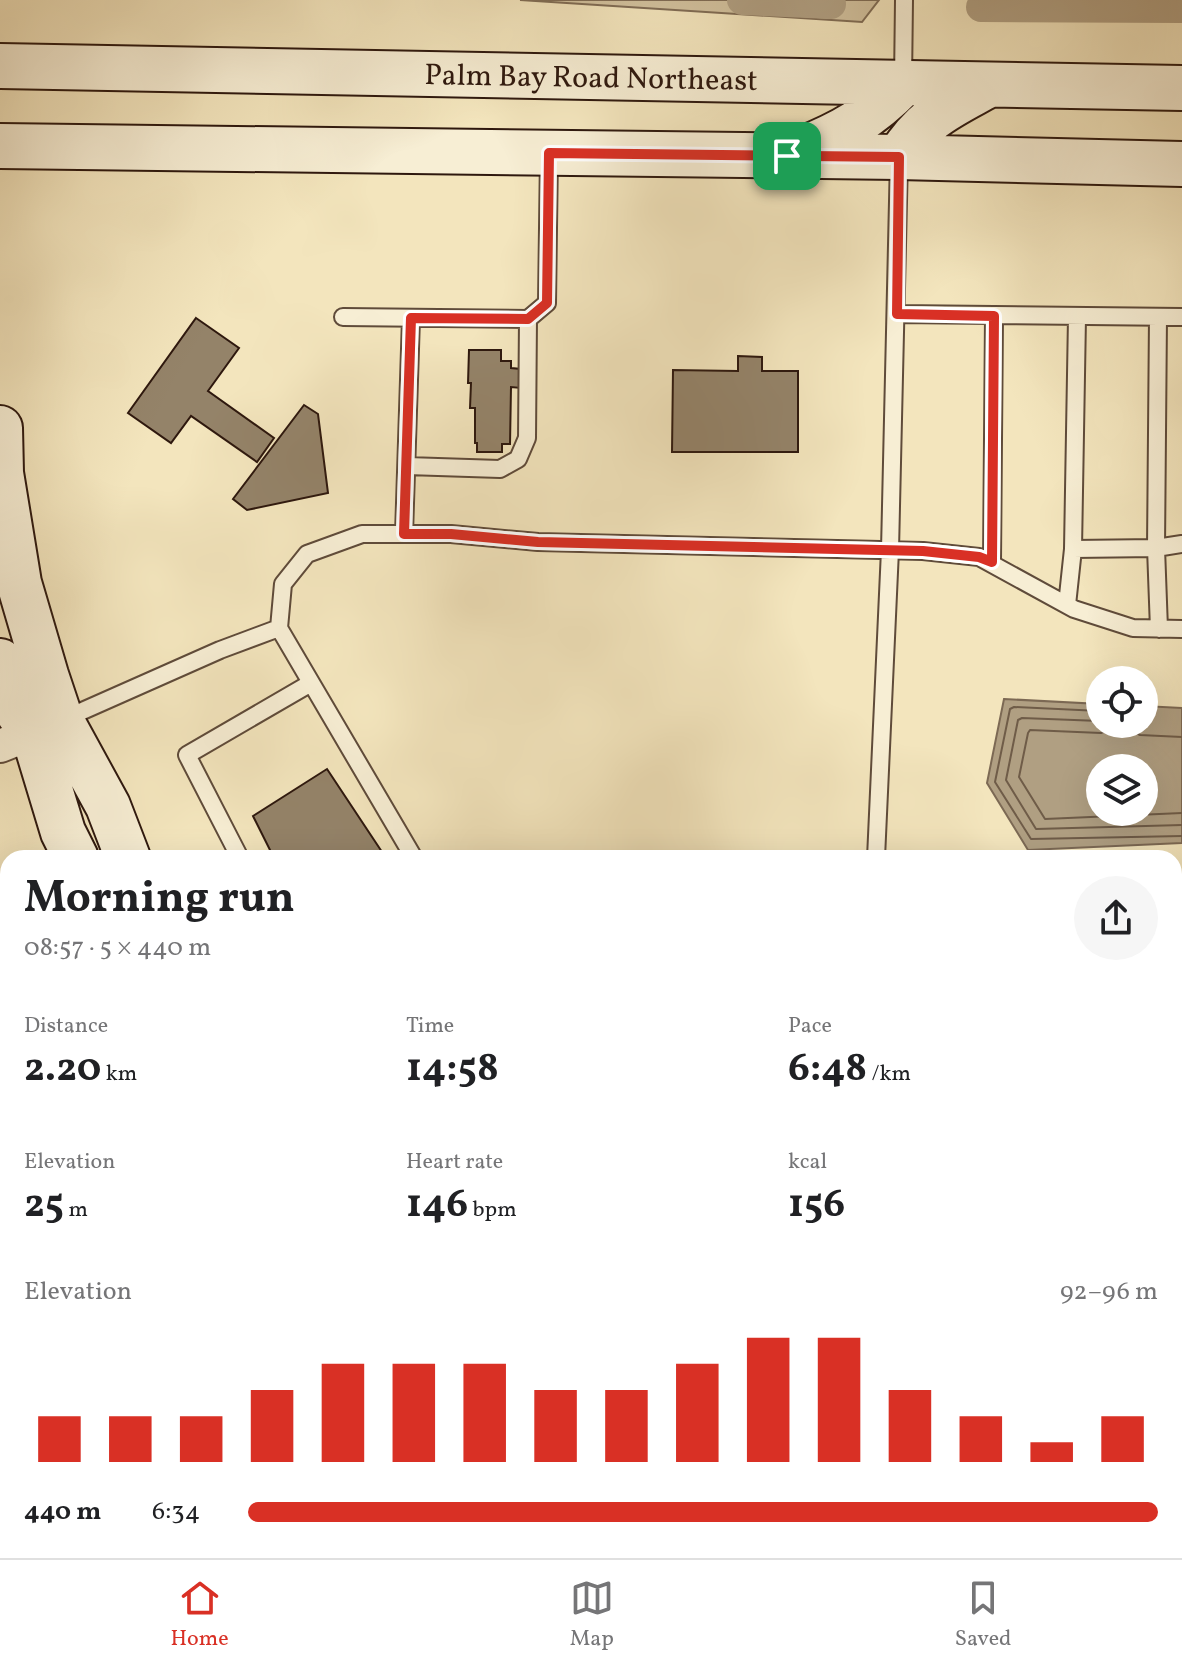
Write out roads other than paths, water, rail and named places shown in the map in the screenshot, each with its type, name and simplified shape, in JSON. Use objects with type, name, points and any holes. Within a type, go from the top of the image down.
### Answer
[{"type":"main road","name":"Palm Bay Road Northeast","points":[[0,66],[1182,88]]},
{"type":"main road","points":[[787,156],[839,135],[879,109],[903,84]]},
{"type":"main road","points":[[899,157],[914,133],[937,113],[989,85]]},
{"type":"main road","points":[[0,146],[899,157],[1182,164]]},
{"type":"main road","points":[[0,428],[1,473],[19,583],[31,733],[63,832],[72,850]]},
{"type":"main road","points":[[0,661],[19,714],[31,733],[108,806],[125,850]]},
{"type":"lane","points":[[903,84],[904,0]]},
{"type":"lane","points":[[343,317],[528,319],[547,303],[549,153]]},
{"type":"lane","points":[[876,850],[890,550],[899,157]]},
{"type":"lane","points":[[897,314],[1182,317]]},
{"type":"lane","points":[[992,562],[994,316]]},
{"type":"lane","points":[[1067,605],[1073,549],[1077,317]]},
{"type":"lane","points":[[1158,317],[1156,548],[1159,629]]},
{"type":"lane","points":[[404,534],[411,318]]},
{"type":"lane","points":[[407,466],[500,469],[518,459],[527,438],[528,319]]},
{"type":"lane","points":[[409,850],[279,628],[283,584],[307,554],[362,534],[451,534],[538,542],[890,550],[979,557],[1067,605],[1133,628],[1182,629]]},
{"type":"lane","points":[[1073,549],[1156,548],[1182,544]]},
{"type":"lane","points":[[31,733],[220,650],[279,628]]},
{"type":"lane","points":[[236,850],[187,755],[311,683]]},
{"type":"water","points":[[1004,699],[1086,703],[1086,738],[1158,738],[1158,707],[1182,708],[1182,843],[1028,850],[987,783]]},
{"type":"waterway","points":[[742,0],[831,4]]},
{"type":"waterway","points":[[981,7],[1182,8]]}]
